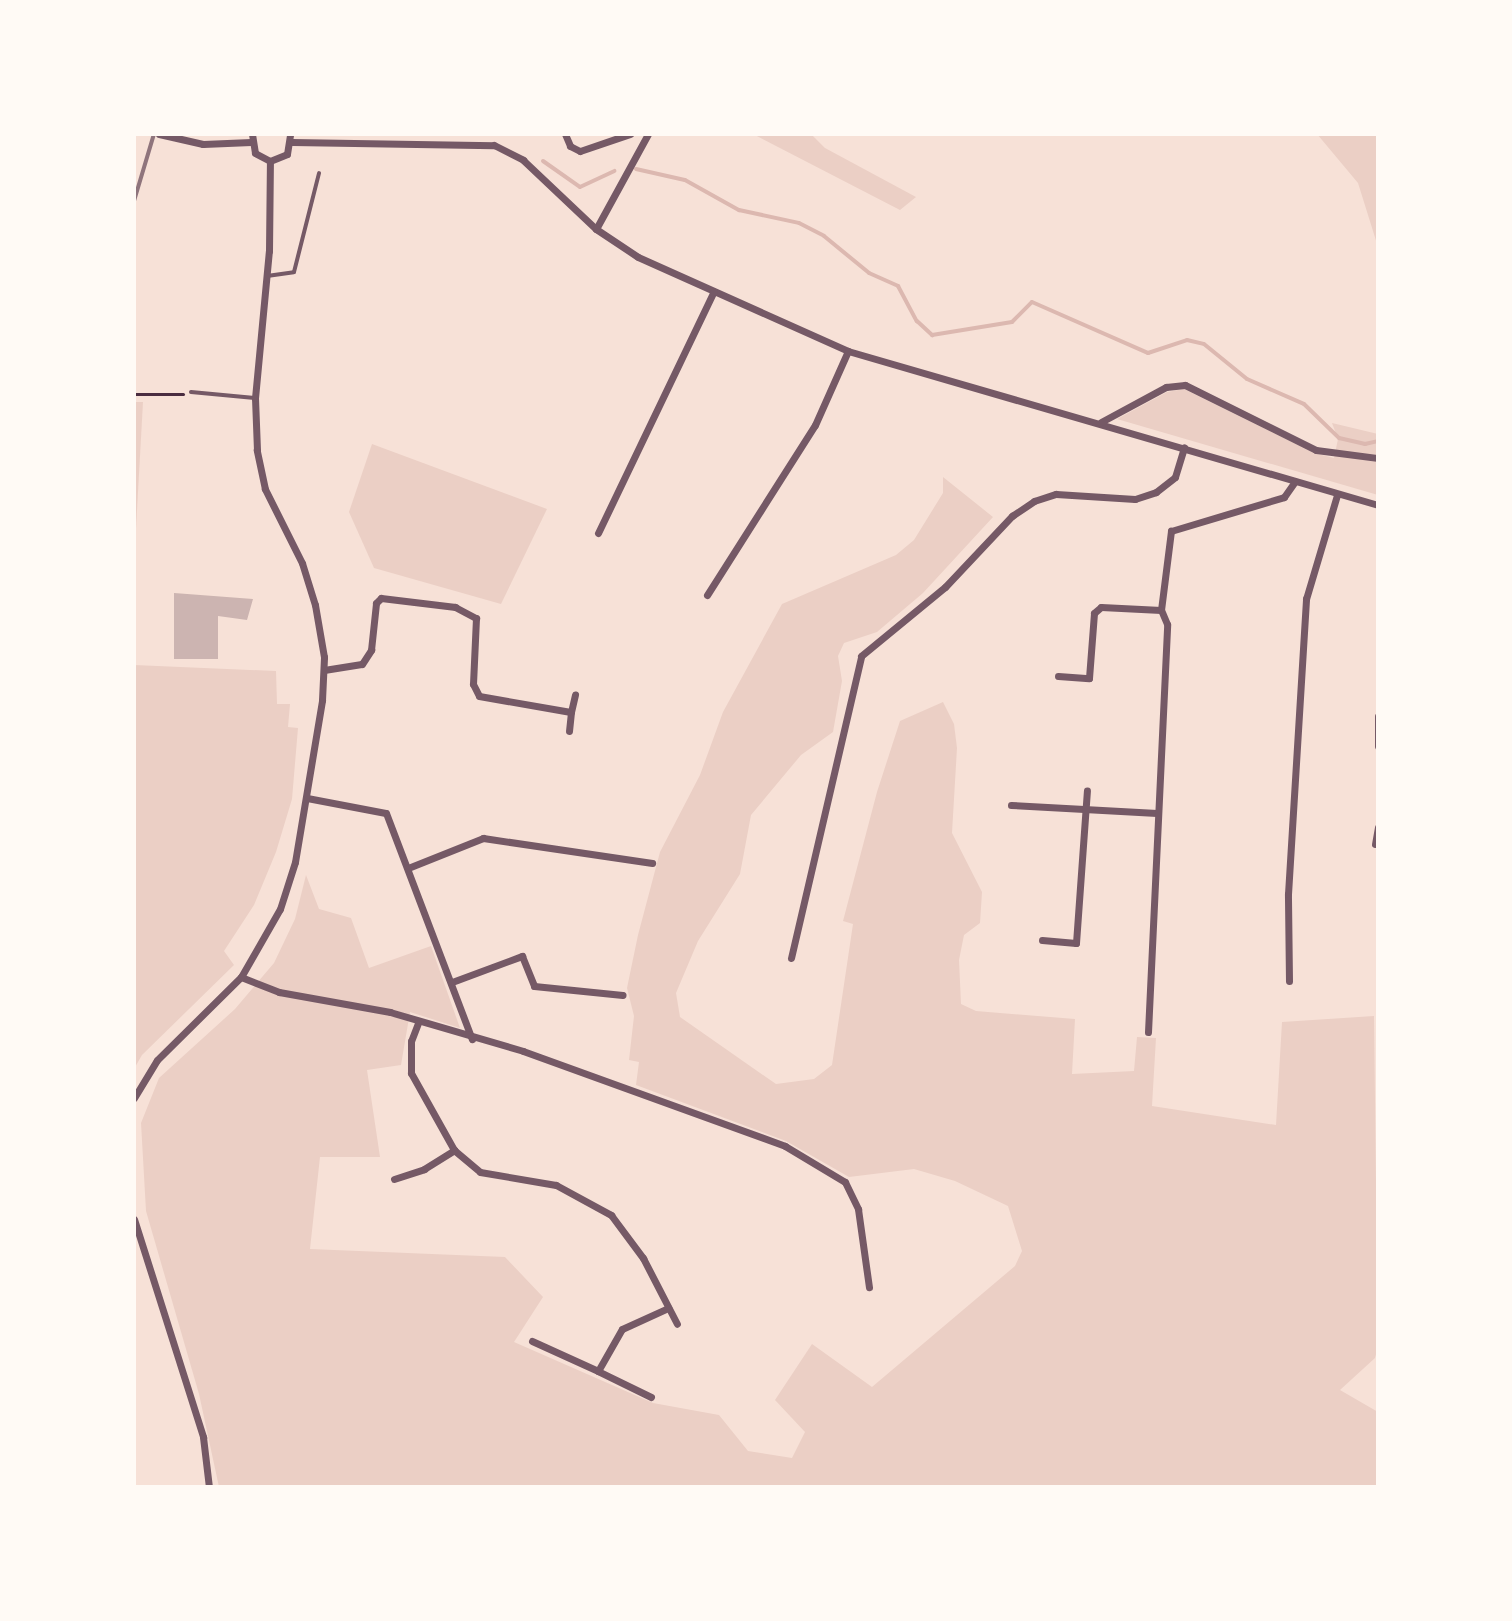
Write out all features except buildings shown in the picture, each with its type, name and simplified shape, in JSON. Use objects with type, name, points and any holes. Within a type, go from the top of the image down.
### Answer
[{"type":"street","points":[[159,134],[203,144],[252,138],[255,153],[270,161],[282,158],[291,138],[494,145],[523,160],[596,229],[638,257],[848,351],[1101,422],[1378,505]]},
{"type":"street","points":[[565,134],[570,146],[580,151],[630,134]]},
{"type":"street","points":[[596,229],[648,134]]},
{"type":"street","points":[[134,1098],[157,1060],[241,977],[280,909],[307,798],[324,670],[315,605],[302,563],[265,489],[257,450],[255,398],[267,276],[270,161]]},
{"type":"street","points":[[598,533],[714,291]]},
{"type":"street","points":[[707,595],[815,425],[848,351]]},
{"type":"street","points":[[1101,422],[1166,387],[1185,385],[1316,450],[1378,458]]},
{"type":"street","points":[[791,958],[861,656],[945,587],[1012,516],[1034,501],[1056,494],[1135,499],[1156,492],[1175,477],[1184,447]]},
{"type":"street","points":[[1148,1032],[1167,624],[1161,610],[1171,531],[1284,497],[1295,481]]},
{"type":"street","points":[[1289,981],[1288,894],[1306,599],[1337,495]]},
{"type":"street","points":[[324,670],[362,664],[371,650],[374,614],[381,598],[429,602],[469,610],[476,618],[473,684],[479,696],[571,712]]},
{"type":"street","points":[[1058,676],[1089,678],[1094,613],[1101,607],[1161,610]]},
{"type":"street","points":[[569,731],[575,694]]},
{"type":"street","points":[[1378,716],[1378,746]]},
{"type":"street","points":[[1042,940],[1076,943],[1087,790]]},
{"type":"street","points":[[307,798],[386,813],[472,1039]]},
{"type":"street","points":[[1011,805],[1157,813]]},
{"type":"street","points":[[1375,844],[1378,827]]},
{"type":"street","points":[[408,868],[483,838],[652,863]]},
{"type":"street","points":[[452,982],[522,956],[534,986],[623,995]]},
{"type":"street","points":[[241,977],[279,992],[390,1012],[472,1039],[523,1051],[785,1146],[845,1182],[858,1209],[869,1287]]},
{"type":"street","points":[[418,1023],[411,1041],[411,1073],[454,1150],[480,1172],[556,1185],[611,1215],[634,1244],[677,1324]]},
{"type":"street","points":[[394,1179],[424,1169],[454,1150]]},
{"type":"street","points":[[134,1219],[203,1437],[209,1487]]},
{"type":"street","points":[[598,1371],[622,1329],[668,1308]]},
{"type":"street","points":[[532,1341],[651,1397]]},
{"type":"lane","points":[[267,276],[294,272],[319,173]]},
{"type":"lane","points":[[191,392],[255,398]]},
{"type":"path","points":[[134,394],[191,392]]},
{"type":"shaded area","points":[[753,134],[811,134],[825,148],[916,197],[900,210]]},
{"type":"shaded area","points":[[1317,134],[1378,134],[1378,247],[1358,183]]},
{"type":"shaded area","points":[[1184,389],[1314,453],[1334,458],[1338,439],[1332,423],[1378,434],[1378,495],[1117,419],[1167,392]]},
{"type":"shaded area","points":[[134,402],[143,402],[134,564]]},
{"type":"shaded area","points":[[372,444],[547,509],[501,604],[374,568],[349,512]]},
{"type":"shaded area","points":[[943,477],[993,517],[923,593],[877,632],[844,643],[838,656],[842,681],[833,732],[801,755],[751,815],[740,874],[698,941],[676,993],[680,1017],[776,1084],[814,1079],[832,1065],[853,924],[843,921],[877,792],[900,721],[943,702],[954,724],[957,748],[952,833],[982,892],[980,923],[964,935],[959,960],[961,1004],[976,1011],[1075,1019],[1072,1074],[1134,1071],[1137,1037],[1156,1038],[1152,1106],[1276,1125],[1282,1022],[1374,1016],[1378,1347],[1375,1358],[1340,1390],[1378,1412],[1378,1487],[219,1487],[199,1394],[146,1211],[141,1123],[159,1078],[235,1009],[274,963],[295,919],[306,875],[319,909],[351,918],[369,968],[431,946],[460,1028],[410,1012],[401,1065],[367,1070],[380,1157],[320,1157],[310,1249],[505,1257],[543,1297],[514,1342],[653,1403],[719,1415],[748,1451],[792,1458],[805,1432],[775,1400],[812,1344],[872,1387],[1015,1266],[1022,1251],[1008,1206],[955,1181],[914,1169],[849,1177],[786,1141],[636,1085],[639,1062],[629,1060],[634,1016],[627,988],[660,852],[700,775],[723,712],[782,604],[896,555],[914,540],[943,493]]},
{"type":"shaded area","points":[[134,665],[276,671],[277,704],[290,704],[288,727],[298,728],[292,799],[276,852],[254,905],[224,951],[234,965],[142,1055],[134,1069]]},
{"type":"waterway","points":[[543,161],[580,187],[615,171]]},
{"type":"waterway","points":[[636,169],[685,180],[739,210],[799,223],[824,236],[869,273],[898,286],[917,321],[932,335],[1012,322],[1032,302],[1148,353],[1187,340],[1204,344],[1247,379],[1304,404],[1339,438],[1365,444],[1378,441]]},
{"type":"railway","points":[[134,201],[154,134]]}]
